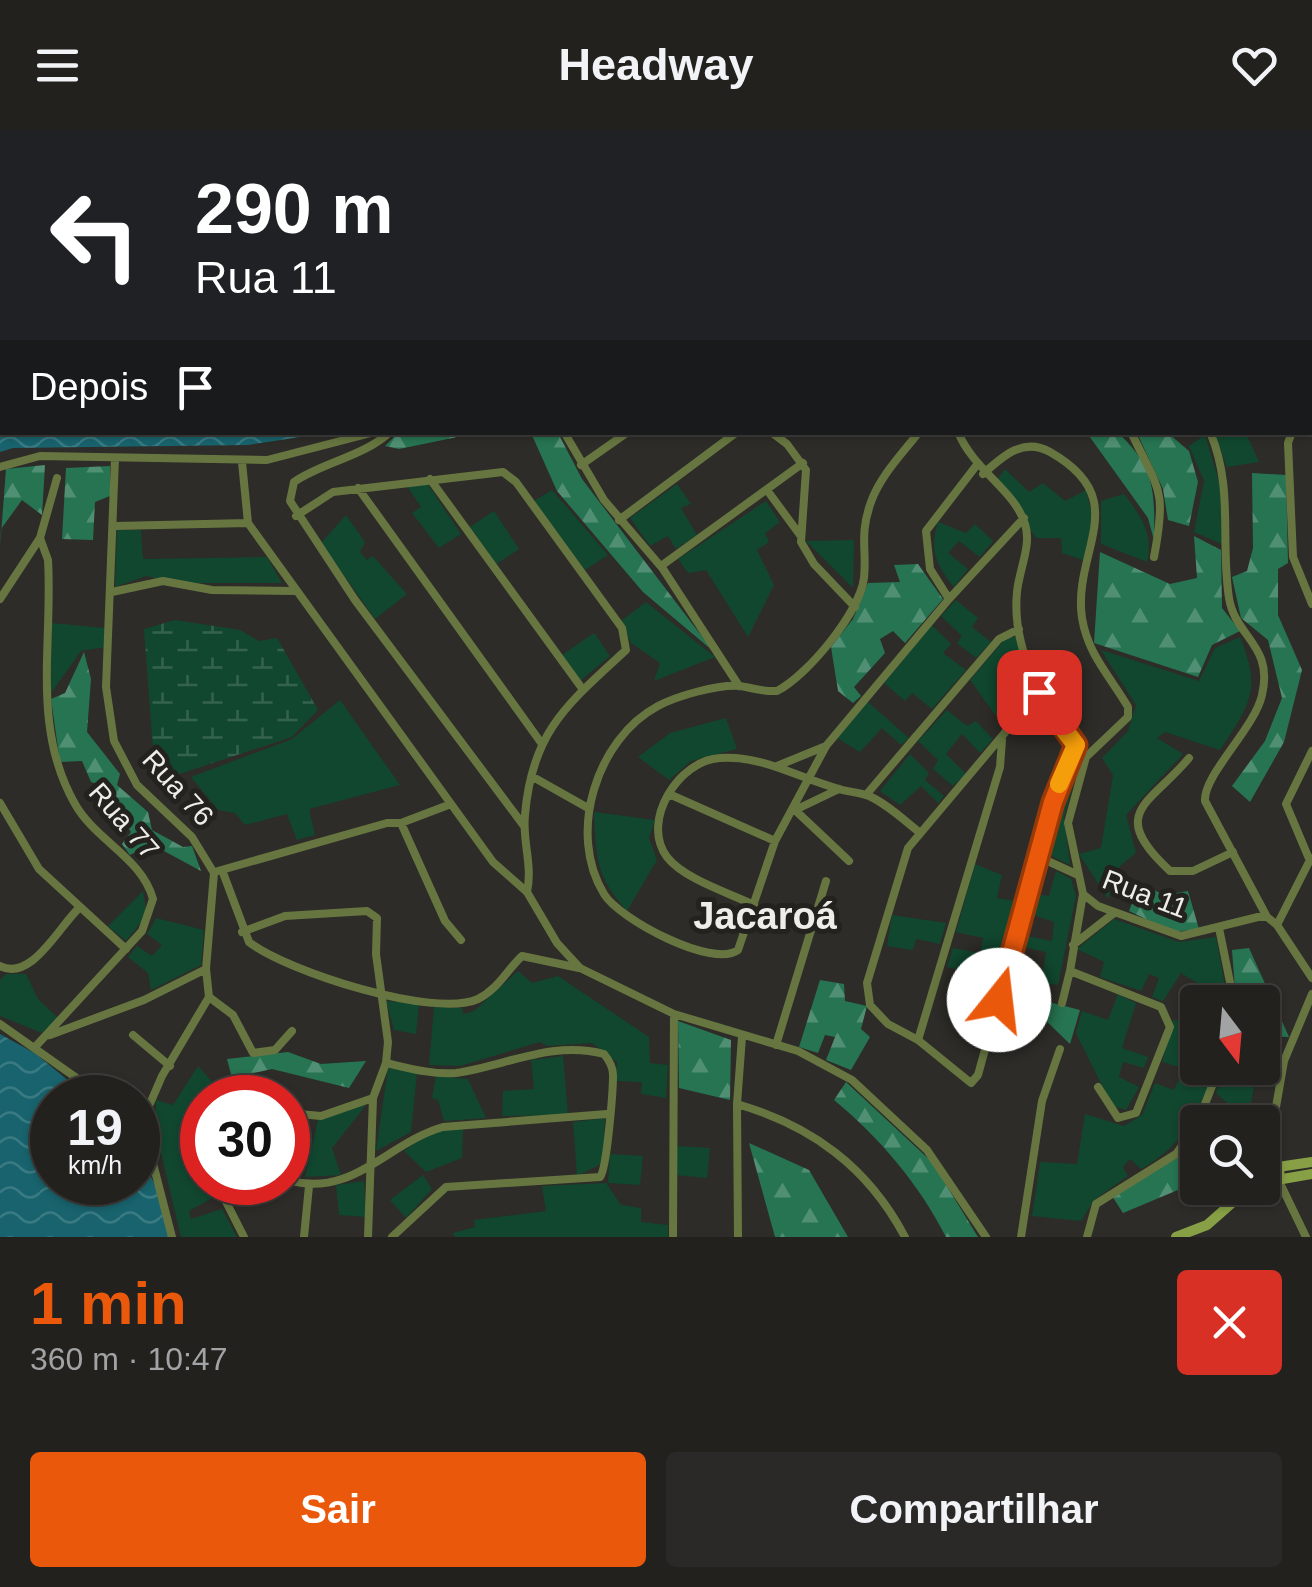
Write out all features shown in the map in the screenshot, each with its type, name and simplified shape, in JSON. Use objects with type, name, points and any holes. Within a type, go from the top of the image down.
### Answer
[{"type":"main road","points":[[1280,1172],[1312,1162]]},
{"type":"main road","points":[[1280,1175],[1312,1174]]},
{"type":"main road","points":[[1176,1237],[1196,1234],[1230,1205]]},
{"type":"street","points":[[0,467],[40,456],[242,462],[309,452],[365,435]]},
{"type":"street","points":[[384,435],[294,482],[290,501],[296,516],[524,826]]},
{"type":"street","points":[[566,435],[619,520],[660,566],[738,686]]},
{"type":"street","points":[[582,465],[624,435]]},
{"type":"street","points":[[619,520],[733,435]]},
{"type":"street","points":[[773,435],[802,463],[807,482],[801,537]]},
{"type":"street","points":[[917,435],[872,498],[860,550],[864,578],[855,606],[792,684],[760,692],[738,686],[655,707],[616,746],[588,808],[596,879],[614,907],[708,954],[728,956],[742,943],[775,841],[826,746],[948,599],[1024,518]]},
{"type":"street","points":[[960,435],[976,466],[983,474],[1012,500],[1024,518],[1027,544],[1017,589],[1019,629],[1039,692],[1086,757],[1128,717],[1128,707],[1089,649],[1082,616],[1082,584],[1098,525],[1096,506],[1082,476],[1042,448],[1015,449],[983,474]]},
{"type":"street","points":[[1132,435],[1151,464],[1160,493],[1154,557]]},
{"type":"street","points":[[1211,435],[1228,495],[1228,598],[1265,666],[1254,719],[1204,793],[1208,809],[1267,917],[1277,925],[1312,978]]},
{"type":"street","points":[[1291,435],[1288,443],[1298,575],[1312,604]]},
{"type":"street","name":"Rua 76","points":[[115,458],[106,687],[118,753],[137,784],[218,871],[242,932]]},
{"type":"street","points":[[242,462],[248,523],[493,862],[528,892],[556,943],[580,968]]},
{"type":"street","points":[[660,566],[802,463]]},
{"type":"street","points":[[948,599],[926,555],[926,531],[976,466]]},
{"type":"street","points":[[296,516],[324,496],[358,488],[503,472],[516,482],[626,638],[626,650],[581,687],[542,744],[524,826],[531,876],[528,892]]},
{"type":"street","points":[[0,599],[40,538],[56,478]]},
{"type":"street","points":[[430,479],[581,687]]},
{"type":"street","points":[[358,488],[542,744]]},
{"type":"street","points":[[767,490],[801,537],[805,552],[855,606]]},
{"type":"street","points":[[115,526],[248,523]]},
{"type":"street","name":"Rua 77","points":[[36,1046],[50,1035],[150,920],[154,899],[146,880],[76,808],[56,764],[46,700],[48,560],[40,538]]},
{"type":"street","points":[[1298,575],[1312,573]]},
{"type":"street","points":[[112,592],[162,581],[212,590],[296,591]]},
{"type":"street","points":[[866,795],[999,639],[1019,629]]},
{"type":"street","points":[[1039,692],[1002,740],[919,832],[904,856],[866,990],[870,1005],[888,1024],[918,1040],[966,1081],[975,1081],[1039,857],[1076,745]]},
{"type":"street","points":[[1019,719],[1055,717]]},
{"type":"street","points":[[918,1040],[1000,767],[1002,740]]},
{"type":"street","points":[[777,766],[826,746]]},
{"type":"street","points":[[1277,925],[1311,859],[1309,843],[1286,804],[1312,751]]},
{"type":"street","name":"Rua 11","points":[[1086,757],[1068,823],[1083,894],[1114,913],[1182,936],[1267,917]]},
{"type":"street","points":[[754,906],[668,860],[660,825],[669,794],[688,769],[717,758],[777,766],[810,780],[866,795],[919,832]]},
{"type":"street","points":[[1189,758],[1139,805],[1136,822],[1142,840],[1170,871],[1193,870],[1233,852]]},
{"type":"street","points":[[533,777],[588,808]]},
{"type":"street","points":[[793,811],[838,789]]},
{"type":"street","points":[[669,794],[775,841]]},
{"type":"street","points":[[0,803],[28,856],[126,949]]},
{"type":"street","points":[[160,1085],[208,997],[206,969],[218,871],[387,823],[401,823],[451,804]]},
{"type":"street","points":[[793,811],[849,861]]},
{"type":"street","points":[[401,823],[446,921],[461,940]]},
{"type":"street","points":[[1039,857],[1076,874]]},
{"type":"street","points":[[776,1045],[826,881]]},
{"type":"street","points":[[1062,1003],[1083,894]]},
{"type":"street","points":[[0,966],[13,971],[28,966],[79,908]]},
{"type":"street","points":[[368,1237],[372,1098],[386,1063],[387,1025],[380,995],[378,924],[372,911],[285,916],[242,932],[265,952],[380,995],[441,1006],[461,1004],[490,991],[522,956],[580,968],[674,1014],[830,1065],[876,1099],[928,1150],[986,1237]]},
{"type":"street","points":[[1073,945],[1114,913]]},
{"type":"street","points":[[1220,928],[1231,985]]},
{"type":"street","points":[[50,1035],[144,1000],[206,969]]},
{"type":"street","points":[[1070,971],[1162,1007],[1168,1016],[1166,1041],[1136,1113],[1118,1118],[1098,1087]]},
{"type":"street","points":[[1276,1105],[1284,1062],[1312,994]]},
{"type":"street","points":[[208,997],[233,1014],[253,1053],[275,1050],[292,1031]]},
{"type":"street","points":[[673,1237],[674,1014]]},
{"type":"street","points":[[0,1024],[74,1075]]},
{"type":"street","points":[[133,1035],[170,1066]]},
{"type":"street","points":[[738,1237],[737,1104],[742,1037]]},
{"type":"street","points":[[1022,1237],[1042,1101],[1060,1049]]},
{"type":"street","points":[[386,1063],[452,1073],[552,1051],[590,1050],[610,1062],[613,1074],[607,1114],[608,1162],[600,1177],[446,1187],[392,1237]]},
{"type":"street","points":[[310,1115],[321,1116],[372,1098]]},
{"type":"street","points":[[737,1104],[780,1117],[825,1142],[876,1189],[905,1237]]},
{"type":"street","points":[[310,1186],[370,1170],[417,1136],[443,1127],[607,1114]]},
{"type":"street","points":[[1087,1237],[1096,1204],[1180,1148]]},
{"type":"street","points":[[160,1188],[172,1237]]},
{"type":"street","points":[[1280,1191],[1306,1237]]},
{"type":"street","points":[[228,1205],[244,1237]]},
{"type":"street","points":[[304,1237],[308,1205]]},
{"type":"green space","points":[[395,435],[467,435],[399,449],[385,446]]},
{"type":"green space","points":[[532,435],[559,435],[582,479],[713,651],[643,592],[557,491]]},
{"type":"green space","points":[[1088,435],[1120,435],[1139,457],[1153,494],[1154,540],[1148,518]]},
{"type":"green space","points":[[1138,435],[1170,435],[1189,451],[1198,482],[1189,526],[1168,520],[1163,489]]},
{"type":"green space","points":[[1205,435],[1220,485],[1222,544],[1194,532],[1204,481],[1189,446]]},
{"type":"green space","points":[[1215,435],[1247,435],[1259,462],[1227,467]]},
{"type":"green space","points":[[45,465],[42,515],[22,500],[1,528],[6,469]]},
{"type":"green space","points":[[110,466],[110,496],[95,502],[93,540],[62,539],[66,468]]},
{"type":"green space","points":[[1005,469],[1029,492],[1043,483],[1065,501],[1086,490],[1094,523],[1086,561],[1062,553],[1061,538],[1036,538],[997,480]]},
{"type":"green space","points":[[1252,473],[1286,475],[1288,563],[1278,569],[1278,615],[1302,670],[1284,742],[1250,802],[1232,786],[1265,741],[1282,698],[1268,640],[1241,618],[1232,577],[1247,571],[1253,548]]},
{"type":"green space","points":[[427,483],[461,534],[439,548],[412,513],[421,507],[407,486]]},
{"type":"green space","points":[[677,484],[691,504],[681,508],[697,535],[676,549],[668,536],[650,546],[630,518]]},
{"type":"green space","points":[[552,490],[608,555],[585,570],[534,501]]},
{"type":"green space","points":[[1124,494],[1144,526],[1149,543],[1147,562],[1101,544],[1101,501]]},
{"type":"green space","points":[[766,501],[780,522],[765,533],[769,542],[757,550],[774,585],[748,637],[706,570],[688,573],[678,559]]},
{"type":"green space","points":[[494,511],[519,549],[495,565],[470,527]]},
{"type":"green space","points":[[346,515],[365,542],[360,552],[367,560],[373,556],[407,594],[375,619],[321,543]]},
{"type":"green space","points":[[938,522],[966,533],[975,524],[993,541],[980,557],[959,541],[948,553],[968,569],[954,587],[936,557]]},
{"type":"green space","points":[[117,530],[141,530],[143,559],[267,557],[282,583],[177,583],[146,576],[115,587]]},
{"type":"green space","points":[[1194,536],[1221,550],[1222,608],[1240,631],[1212,645],[1198,677],[1094,643],[1100,552],[1170,584],[1197,578]]},
{"type":"green space","points":[[854,540],[853,588],[806,541]]},
{"type":"green space","points":[[918,564],[943,599],[905,643],[893,631],[880,639],[885,653],[854,687],[861,696],[853,703],[838,691],[831,647],[853,619],[868,583],[900,582],[894,565]]},
{"type":"green space","points":[[956,600],[978,618],[972,627],[991,642],[976,658],[957,643],[962,636],[941,616]]},
{"type":"green space","points":[[646,602],[715,657],[654,681],[660,663],[631,643],[621,621]]},
{"type":"green space","points":[[175,620],[240,630],[259,641],[277,638],[318,710],[292,737],[176,775],[153,749],[144,629]]},
{"type":"green space","points":[[51,623],[105,628],[106,647],[81,651],[51,693]]},
{"type":"green space","points":[[932,625],[951,644],[943,653],[966,670],[932,709],[912,693],[905,701],[884,683]]},
{"type":"green space","points":[[594,633],[610,656],[580,681],[562,655]]},
{"type":"green space","points":[[1017,637],[1035,690],[1004,727],[970,680],[1006,638]]},
{"type":"green space","points":[[1240,637],[1251,684],[1239,720],[1220,750],[1165,732],[1157,738],[1183,754],[1126,815],[1136,853],[1120,866],[1108,899],[1079,854],[1101,848],[1113,775],[1102,758],[1128,731],[1136,705],[1101,650],[1199,681],[1215,648]]},
{"type":"green space","points":[[84,652],[91,679],[87,732],[120,774],[117,785],[148,812],[152,830],[183,847],[192,846],[201,871],[151,844],[130,855],[122,844],[131,832],[101,785],[91,782],[82,761],[60,762],[51,699],[65,693]]},
{"type":"green space","points":[[340,700],[400,785],[309,809],[315,835],[297,840],[287,814],[245,825],[235,813],[218,810],[191,777],[292,739]]},
{"type":"green space","points":[[868,702],[909,738],[901,745],[882,728],[860,752],[837,738]]},
{"type":"green space","points":[[947,710],[967,726],[976,721],[993,739],[980,753],[962,734],[946,754],[966,774],[953,786],[933,769],[938,760],[918,741]]},
{"type":"green space","points":[[726,718],[737,749],[691,761],[669,780],[638,757],[670,733]]},
{"type":"green space","points":[[910,754],[929,773],[925,780],[944,796],[938,803],[921,786],[900,805],[880,791]]},
{"type":"green space","points":[[1073,758],[1080,761],[1064,817],[1070,865],[1045,853]]},
{"type":"green space","points":[[594,812],[655,820],[649,838],[657,860],[627,911],[603,877]]},
{"type":"green space","points":[[975,864],[1002,875],[997,898],[1020,902],[995,990],[972,987],[975,974],[947,967],[953,948],[980,953],[983,938],[956,932]]},
{"type":"green space","points":[[1056,871],[1071,879],[1076,896],[1058,985],[1041,983],[1046,952],[1018,946],[1021,935],[1052,941],[1054,922],[1030,914],[1034,894],[1049,896]]},
{"type":"green space","points":[[1140,883],[1164,895],[1188,891],[1199,929],[1173,932],[1129,911]]},
{"type":"green space","points":[[143,891],[147,915],[126,941],[108,926]]},
{"type":"green space","points":[[892,915],[946,923],[940,944],[916,939],[913,950],[887,946]]},
{"type":"green space","points":[[156,918],[204,930],[201,965],[151,990],[148,973],[128,957],[137,946],[152,956],[162,945],[147,934]]},
{"type":"green space","points":[[1114,919],[1179,942],[1216,937],[1225,985],[1200,985],[1181,973],[1163,1001],[1152,997],[1159,978],[1149,974],[1141,991],[1100,977],[1104,962],[1077,949]]},
{"type":"green space","points":[[1249,948],[1266,985],[1235,985],[1232,950]]},
{"type":"green space","points":[[518,971],[532,983],[558,976],[649,1037],[650,1063],[668,1065],[666,1098],[641,1094],[642,1082],[616,1081],[617,1062],[592,1043],[547,1046],[540,1042],[460,1066],[429,1065],[434,1007],[462,1008],[463,1014],[474,1011]]},
{"type":"green space","points":[[6,974],[26,974],[38,999],[58,1018],[42,1033],[0,1016],[0,980]]},
{"type":"green space","points":[[820,980],[844,984],[845,1001],[867,1006],[861,1029],[870,1037],[851,1070],[826,1060],[835,1037],[825,1035],[818,1053],[799,1047]]},
{"type":"green space","points":[[1118,994],[1136,1003],[1122,1048],[1148,1057],[1144,1068],[1123,1062],[1119,1077],[1139,1087],[1126,1110],[1112,1106],[1076,1033],[1082,1011],[1108,1020]]},
{"type":"green space","points":[[1037,999],[1080,1010],[1070,1044],[1036,1011]]},
{"type":"green space","points":[[386,1001],[419,1004],[416,1034],[394,1030]]},
{"type":"green space","points":[[1280,1017],[1289,1037],[1280,1037]]},
{"type":"green space","points":[[1173,1020],[1180,1021],[1180,1066],[1162,1062]]},
{"type":"green space","points":[[678,1021],[731,1040],[730,1100],[679,1088]]},
{"type":"green space","points":[[288,1052],[321,1064],[366,1061],[349,1088],[310,1078],[310,1075],[272,1069],[231,1075],[227,1059]]},
{"type":"green space","points":[[563,1056],[568,1115],[502,1116],[503,1091],[534,1089],[531,1060]]},
{"type":"green space","points":[[198,1066],[206,1075],[192,1075]]},
{"type":"green space","points":[[388,1068],[417,1073],[411,1132],[376,1151]]},
{"type":"green space","points":[[436,1076],[468,1079],[486,1118],[444,1121],[438,1100],[432,1098]]},
{"type":"green space","points":[[1180,1077],[1180,1085],[1209,1085],[1199,1105],[1180,1105],[1180,1136],[1166,1151],[1141,1169],[1130,1159],[1123,1167],[1128,1176],[1094,1200],[1081,1221],[1032,1216],[1040,1162],[1077,1164],[1085,1114],[1124,1126],[1142,1115],[1155,1083],[1174,1090]]},
{"type":"green space","points":[[846,1082],[932,1162],[978,1237],[946,1237],[897,1163],[834,1100]]},
{"type":"green space","points":[[1219,1085],[1255,1085],[1250,1105],[1230,1105],[1216,1093]]},
{"type":"green space","points":[[180,1094],[180,1205],[200,1205],[189,1211],[191,1219],[222,1209],[237,1237],[181,1237],[160,1149],[160,1101],[173,1105]]},
{"type":"green space","points":[[366,1105],[332,1148],[341,1175],[310,1177],[310,1155],[318,1120]]},
{"type":"green space","points":[[605,1118],[603,1163],[577,1176],[573,1122]]},
{"type":"green space","points":[[463,1128],[462,1158],[426,1172],[404,1151],[431,1131]]},
{"type":"green space","points":[[749,1143],[809,1170],[848,1237],[775,1237]]},
{"type":"green space","points":[[677,1146],[710,1148],[707,1178],[675,1175]]},
{"type":"green space","points":[[610,1154],[643,1156],[640,1185],[608,1183]]},
{"type":"green space","points":[[1180,1156],[1180,1189],[1123,1213],[1112,1196]]},
{"type":"green space","points":[[423,1175],[432,1189],[406,1218],[390,1200]]},
{"type":"green space","points":[[364,1181],[366,1217],[339,1215],[336,1185]]},
{"type":"green space","points":[[606,1183],[621,1205],[641,1208],[641,1222],[668,1225],[668,1237],[455,1237],[453,1233],[475,1227],[474,1220],[546,1211],[542,1186]]},
{"type":"water","points":[[0,435],[314,435],[248,445],[13,448],[0,452]]},
{"type":"water","points":[[0,1034],[36,1054],[61,1075],[30,1075],[30,1205],[160,1205],[160,1197],[169,1237],[0,1237]]},
{"type":"slow traffic","points":[[1059,784],[1076,745],[1061,726]]},
{"type":"district","name":"Jacaroá","points":[[765,916]]},
{"type":"route","points":[[999,1000],[1053,802],[1076,745],[1039,692]]}]
